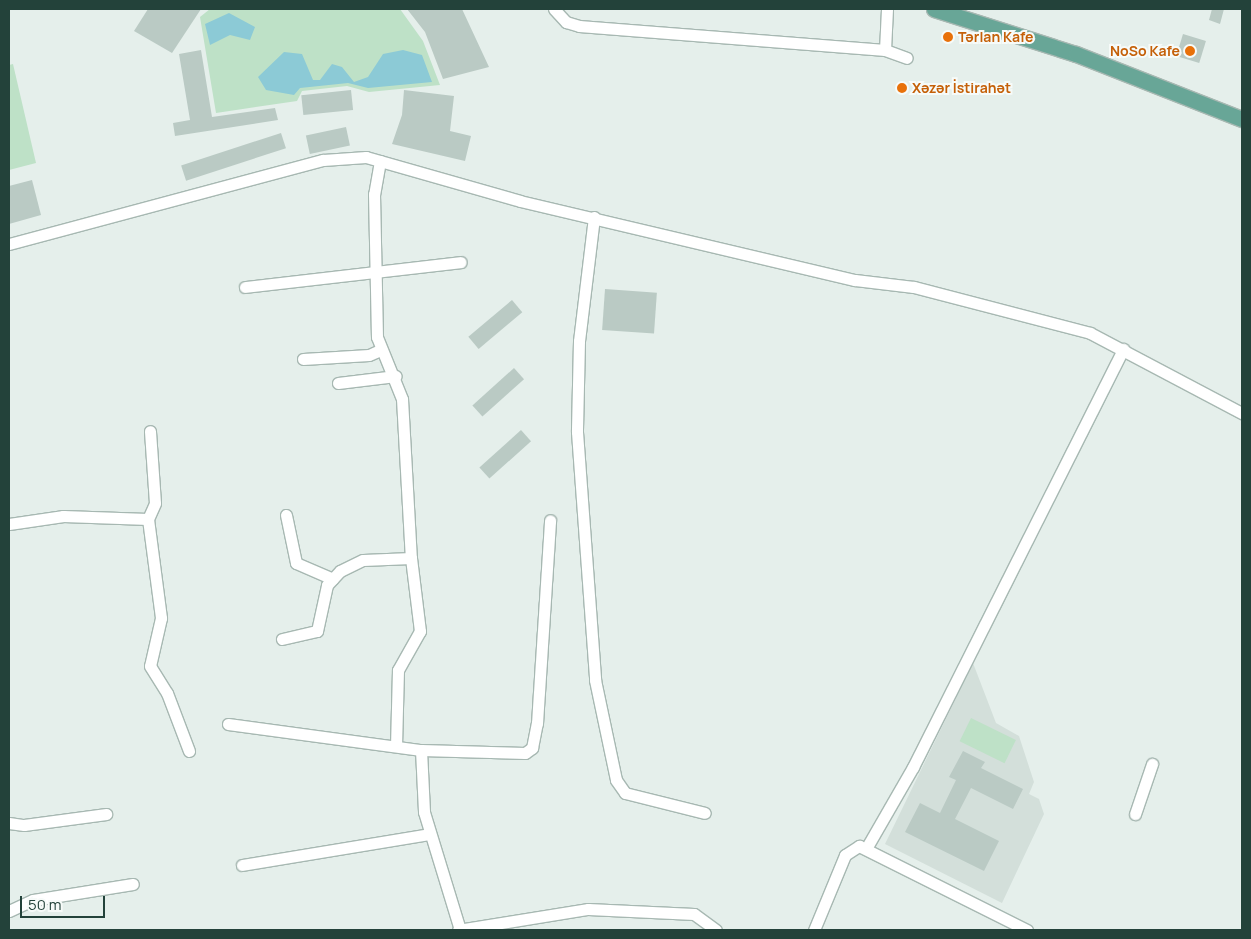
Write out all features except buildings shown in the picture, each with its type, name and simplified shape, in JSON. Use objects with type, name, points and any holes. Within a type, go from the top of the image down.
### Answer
[{"type":"main road","points":[[934,9],[1076,54],[1242,118]]},
{"type":"street","points":[[554,9],[566,22],[579,26],[885,50],[907,58]]},
{"type":"street","points":[[885,50],[887,9]]},
{"type":"street","points":[[9,244],[323,160],[353,156],[855,280],[914,286],[1090,333],[1242,412]]},
{"type":"street","points":[[380,162],[374,194],[380,350],[396,376],[405,432],[410,558],[420,631],[398,670],[396,746]]},
{"type":"street","points":[[594,217],[579,341],[577,432],[595,680],[616,780],[625,793],[705,813]]},
{"type":"street","points":[[245,287],[376,274],[461,262]]},
{"type":"street","points":[[867,847],[922,750],[1123,349]]},
{"type":"street","points":[[303,359],[369,355],[380,350]]},
{"type":"street","points":[[338,383],[396,376]]},
{"type":"street","points":[[150,431],[155,503],[148,519],[161,618],[150,666],[167,693],[189,751]]},
{"type":"street","points":[[286,515],[296,563],[333,579]]},
{"type":"street","points":[[9,524],[63,516],[148,519]]},
{"type":"street","points":[[228,724],[421,750],[511,754],[532,748],[550,520]]},
{"type":"street","points":[[282,639],[316,631],[323,597],[333,579],[354,562],[410,558]]},
{"type":"street","points":[[421,750],[430,834],[459,930],[588,908],[694,914],[716,930]]},
{"type":"street","points":[[1135,814],[1152,764]]},
{"type":"street","points":[[9,823],[24,826],[106,814]]},
{"type":"street","points":[[242,865],[430,834]]},
{"type":"street","points":[[814,930],[845,855],[852,848],[867,847],[1027,930]]},
{"type":"street","points":[[9,911],[33,900],[133,884]]},
{"type":"shaded area","points":[[973,663],[996,723],[1019,736],[1034,782],[1029,794],[1039,799],[1044,814],[1002,903],[885,844]]},
{"type":"green space","points":[[210,9],[400,9],[423,41],[440,85],[369,92],[347,86],[302,91],[297,101],[216,113],[200,17]]},
{"type":"green space","points":[[13,64],[36,163],[9,170],[9,65]]},
{"type":"green space","points":[[971,718],[1016,740],[1005,763],[960,741]]},
{"type":"water","points":[[229,13],[255,27],[250,40],[230,35],[210,45],[205,24]]},
{"type":"water","points":[[403,50],[422,55],[432,82],[368,88],[348,83],[300,88],[294,95],[266,90],[258,77],[284,52],[302,54],[313,80],[320,80],[332,64],[342,67],[354,82],[368,77],[383,54]]},
{"type":"place","name":"Tərlan Kafe","points":[[948,37]]},
{"type":"place","name":"NoSo Kafe","points":[[1190,51]]},
{"type":"place","name":"Xəzər İstirahət","points":[[902,88]]}]
